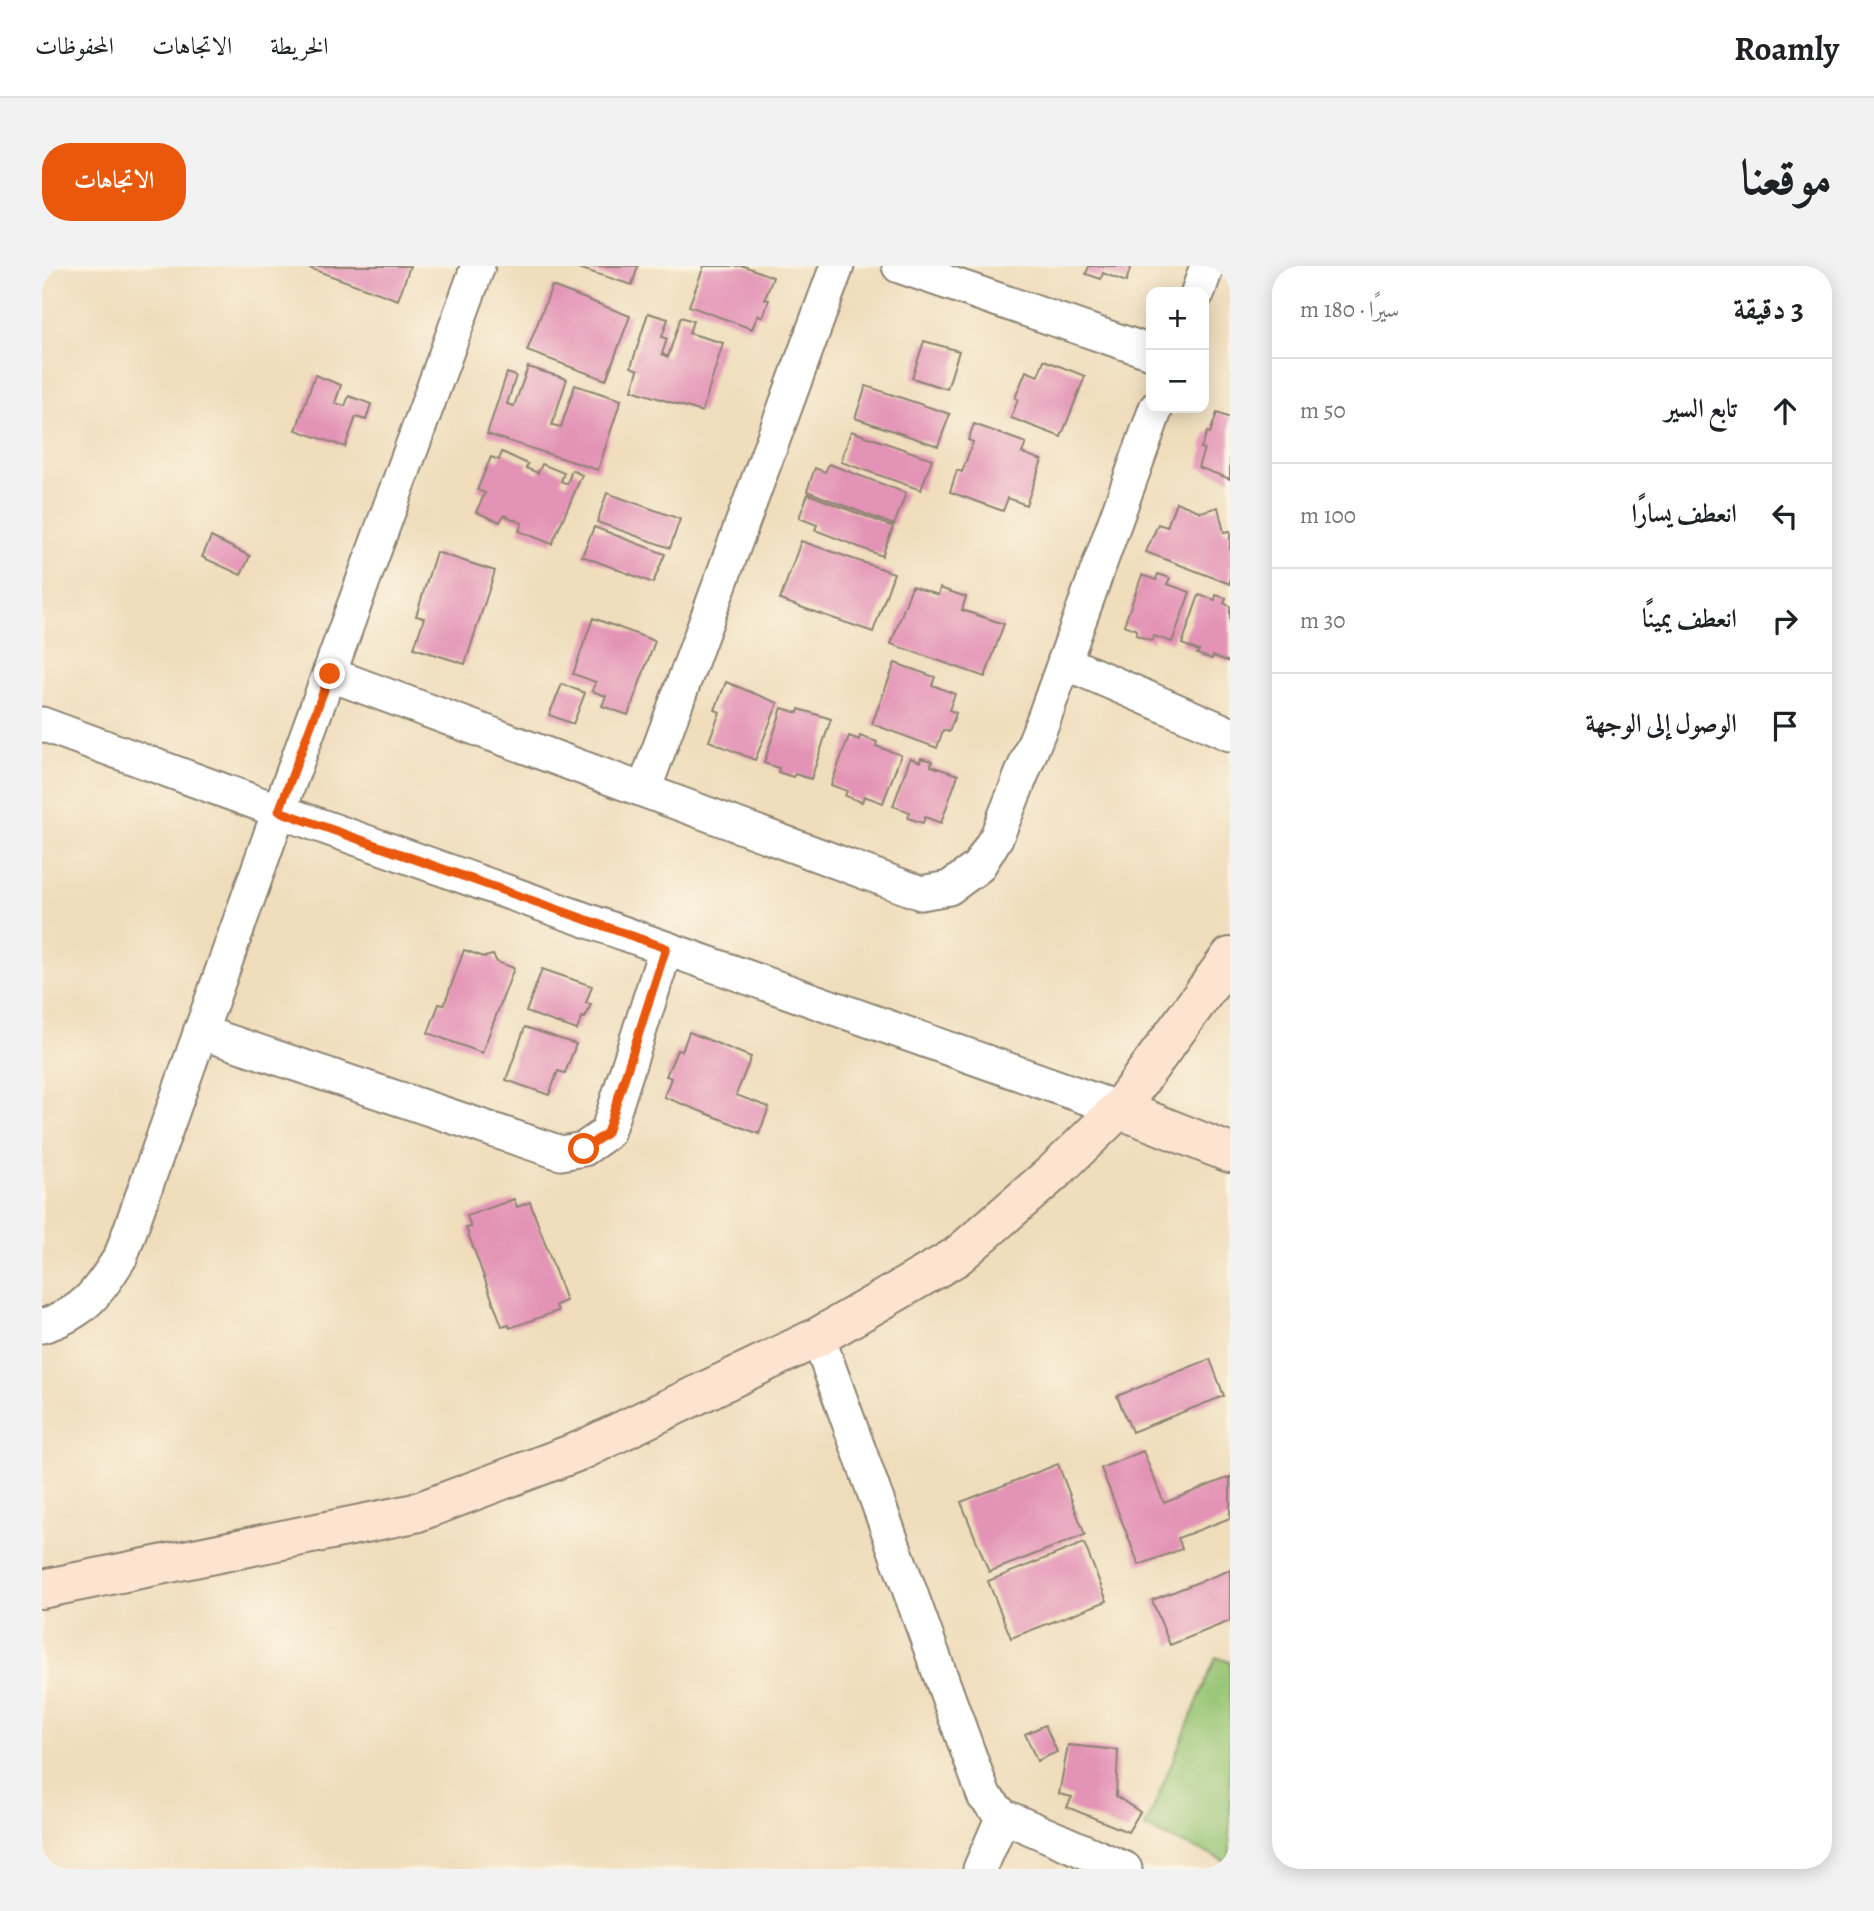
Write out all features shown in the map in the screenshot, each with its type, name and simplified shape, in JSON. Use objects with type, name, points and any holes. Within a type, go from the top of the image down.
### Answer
[{"type":"street","points":[[42,1326],[67,1318],[99,1290],[121,1256],[279,811],[478,266]]},
{"type":"street","points":[[644,790],[837,266]]},
{"type":"street","points":[[899,266],[1146,350]]},
{"type":"street","points":[[1200,287],[1207,266]]},
{"type":"street","points":[[330,674],[920,893],[949,888],[978,867],[997,836],[1043,721],[1154,413]]},
{"type":"street","points":[[1064,662],[1230,734]]},
{"type":"street","points":[[42,724],[279,811],[1119,1109],[1230,1153]]},
{"type":"street","points":[[200,1032],[561,1153],[584,1149],[607,1133],[666,948]]},
{"type":"street","points":[[42,1589],[415,1513],[582,1450],[818,1337],[956,1257],[1055,1172],[1119,1109],[1230,957]]},
{"type":"street","points":[[818,1337],[984,1796],[1003,1816],[1125,1869]]},
{"type":"street","points":[[980,1869],[1003,1816]]},
{"type":"green space","points":[[1216,1657],[1230,1662],[1230,1863],[1145,1828]]},
{"type":"building","points":[[410,266],[398,300],[309,268]]},
{"type":"building","points":[[572,266],[638,266],[632,285]]},
{"type":"building","points":[[704,266],[744,266],[773,277],[765,299],[769,300],[763,317],[758,315],[752,329],[689,306]]},
{"type":"building","points":[[1089,266],[1131,266],[1126,282],[1103,273],[1101,279],[1086,274]]},
{"type":"building","points":[[552,286],[630,316],[606,380],[527,351]]},
{"type":"building","points":[[648,313],[668,319],[662,337],[667,339],[662,354],[668,357],[681,317],[693,321],[689,333],[723,343],[702,412],[632,390],[638,370],[631,367]]},
{"type":"building","points":[[924,341],[959,351],[947,389],[912,378]]},
{"type":"building","points":[[1044,360],[1085,376],[1061,437],[1011,418],[1018,399],[1015,398],[1026,371],[1038,376]]},
{"type":"building","points":[[528,367],[567,379],[552,425],[561,427],[575,385],[621,400],[598,470],[487,434],[507,373],[516,376],[507,404],[514,406]]},
{"type":"building","points":[[315,375],[341,385],[335,403],[345,406],[349,396],[371,404],[366,420],[356,417],[345,447],[296,430]]},
{"type":"building","points":[[866,386],[950,414],[938,446],[855,418]]},
{"type":"building","points":[[1217,413],[1230,418],[1230,479],[1198,467],[1204,449],[1201,448]]},
{"type":"building","points":[[974,424],[1026,443],[1022,453],[1042,460],[1026,505],[1008,498],[1003,511],[950,492],[957,470],[962,472],[973,442],[968,440]]},
{"type":"building","points":[[851,431],[932,459],[921,490],[841,462]]},
{"type":"building","points":[[502,452],[528,464],[526,468],[538,473],[542,464],[564,473],[561,481],[567,484],[572,470],[582,475],[552,544],[519,531],[522,523],[504,515],[500,522],[476,512],[485,493],[477,490],[491,457],[499,460]]},
{"type":"building","points":[[829,464],[906,493],[894,525],[807,491],[815,468],[825,472]]},
{"type":"building","points":[[607,493],[680,519],[670,548],[597,522]]},
{"type":"building","points":[[808,494],[893,527],[882,556],[815,530],[817,525],[799,518]]},
{"type":"building","points":[[1176,502],[1201,512],[1218,507],[1224,532],[1230,531],[1230,584],[1146,552],[1158,524],[1167,527]]},
{"type":"building","points":[[594,527],[665,554],[653,583],[582,556]]},
{"type":"building","points":[[211,537],[250,556],[241,575],[202,557]]},
{"type":"building","points":[[801,541],[894,573],[873,632],[780,600]]},
{"type":"building","points":[[436,552],[495,571],[465,664],[414,648],[424,618],[416,616]]},
{"type":"building","points":[[1158,574],[1170,578],[1167,584],[1190,592],[1172,642],[1154,636],[1152,641],[1136,635],[1137,630],[1124,625],[1142,575],[1156,580]]},
{"type":"building","points":[[912,586],[938,595],[940,588],[966,597],[962,610],[1004,624],[985,677],[891,644]]},
{"type":"building","points":[[1199,595],[1215,600],[1216,595],[1226,598],[1224,603],[1230,606],[1230,662],[1197,654],[1199,651],[1182,644]]},
{"type":"building","points":[[593,618],[655,641],[628,715],[602,706],[606,696],[592,691],[596,682],[573,674]]},
{"type":"building","points":[[895,663],[935,677],[932,685],[955,694],[949,710],[956,713],[949,732],[943,730],[937,748],[872,724]]},
{"type":"building","points":[[726,682],[778,703],[755,760],[709,741],[720,712],[715,710]]},
{"type":"building","points":[[562,684],[585,693],[573,724],[549,715]]},
{"type":"building","points":[[782,708],[798,713],[799,709],[831,719],[811,779],[778,772],[779,768],[764,763]]},
{"type":"building","points":[[849,736],[859,740],[860,736],[877,742],[876,746],[901,755],[883,803],[864,796],[862,802],[845,796],[847,791],[831,785]]},
{"type":"building","points":[[910,758],[920,762],[921,758],[932,761],[931,766],[958,775],[941,823],[925,817],[923,823],[908,818],[910,812],[893,806]]},
{"type":"building","points":[[464,950],[484,957],[493,955],[497,962],[514,968],[482,1053],[428,1033],[439,1004],[444,1005]]},
{"type":"building","points":[[542,969],[592,986],[586,1003],[591,1004],[577,1030],[526,1012]]},
{"type":"building","points":[[525,1027],[576,1044],[565,1073],[558,1071],[549,1095],[506,1080]]},
{"type":"building","points":[[689,1032],[751,1057],[736,1095],[769,1107],[759,1134],[664,1097],[671,1078],[666,1076],[677,1050],[682,1051]]},
{"type":"building","points":[[514,1199],[517,1207],[530,1202],[566,1301],[556,1305],[558,1311],[510,1328],[509,1324],[502,1326],[466,1228],[471,1227],[467,1216]]},
{"type":"building","points":[[1210,1359],[1224,1396],[1132,1432],[1117,1396]]},
{"type":"building","points":[[1143,1451],[1164,1503],[1230,1477],[1230,1518],[1178,1538],[1182,1549],[1139,1565],[1101,1468]]},
{"type":"building","points":[[1058,1464],[1085,1535],[989,1572],[961,1502]]},
{"type":"building","points":[[1084,1543],[1107,1601],[1011,1638],[988,1581]]},
{"type":"building","points":[[1230,1570],[1230,1621],[1170,1645],[1152,1600]]},
{"type":"building","points":[[1045,1725],[1057,1752],[1037,1761],[1025,1734]]},
{"type":"building","points":[[1068,1745],[1118,1750],[1116,1796],[1140,1812],[1128,1832],[1067,1807],[1072,1797],[1059,1794]]},
{"type":"route","points":[[330,674],[279,811],[666,948],[607,1133],[584,1149]]}]
